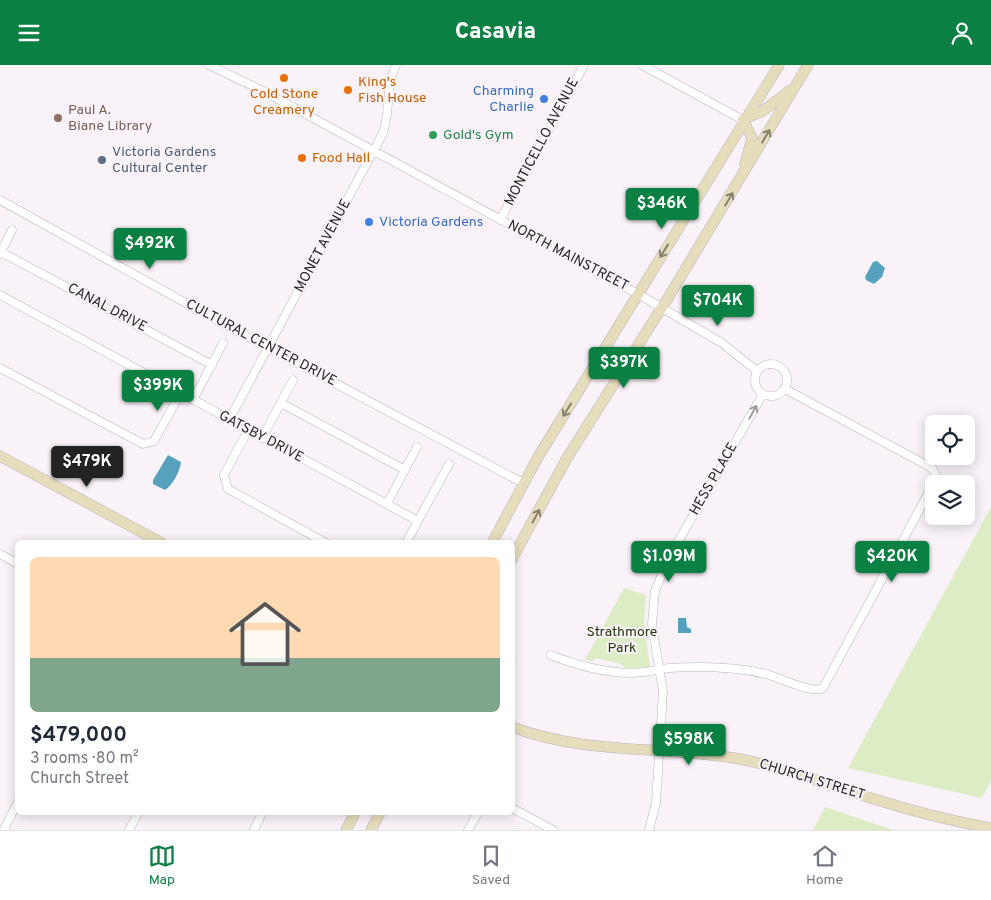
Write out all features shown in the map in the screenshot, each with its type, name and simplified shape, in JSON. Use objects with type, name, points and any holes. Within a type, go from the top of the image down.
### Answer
[{"type":"main road","points":[[494,540],[523,483],[743,120],[779,65]]},
{"type":"main road","points":[[515,553],[567,458],[808,65]]},
{"type":"main road","points":[[743,120],[764,111],[798,82]]},
{"type":"main road","points":[[741,177],[752,138],[750,129],[743,120]]},
{"type":"main road","points":[[0,456],[156,540]]},
{"type":"main road","name":"CHURCH STREET","points":[[515,728],[561,742],[620,750],[712,756],[772,766],[908,809],[991,828]]},
{"type":"main road","points":[[346,830],[354,815]]},
{"type":"main road","points":[[371,830],[379,815]]},
{"type":"street","name":"NORTH MAINSTREET","points":[[209,65],[241,80],[638,294],[722,343],[758,371]]},
{"type":"street","name":"NORTH MAINSTREET","points":[[221,65],[241,80]]},
{"type":"street","name":"MONET AVENUE","points":[[228,420],[386,125],[390,77],[396,65]]},
{"type":"street","name":"MONTICELLO AVENUE","points":[[500,220],[584,65]]},
{"type":"street","points":[[642,65],[743,120]]},
{"type":"street","name":"CULTURAL CENTER DRIVE","points":[[0,200],[268,347],[523,483]]},
{"type":"street","points":[[1,253],[12,231]]},
{"type":"street","name":"CANAL DRIVE","points":[[1,253],[212,365]]},
{"type":"street","name":"GATSBY DRIVE","points":[[0,295],[228,420],[418,521]]},
{"type":"street","points":[[193,400],[224,343]]},
{"type":"street","points":[[769,364],[779,366],[787,379],[784,389],[776,396],[763,394],[756,385],[758,371],[769,364]]},
{"type":"street","points":[[0,368],[134,441],[151,444],[180,394]]},
{"type":"street","points":[[262,438],[293,380]]},
{"type":"street","points":[[551,655],[572,662],[622,672],[692,668],[750,671],[778,677],[813,690],[823,688],[936,477],[936,473],[932,469],[784,389]]},
{"type":"street","name":"HESS PLACE","points":[[649,830],[656,803],[663,693],[661,669],[652,624],[652,606],[658,581],[763,394]]},
{"type":"street","points":[[281,403],[405,470]]},
{"type":"street","points":[[248,430],[224,475],[228,489],[321,540]]},
{"type":"street","points":[[387,504],[417,447]]},
{"type":"street","points":[[408,540],[449,464]]},
{"type":"street","points":[[0,554],[15,562]]},
{"type":"street","points":[[5,829],[15,807]]},
{"type":"street","points":[[515,810],[553,830]]},
{"type":"street","points":[[129,830],[137,815]]},
{"type":"street","points":[[254,830],[261,815]]},
{"type":"street","points":[[468,830],[477,815]]},
{"type":"green space","points":[[991,507],[991,781],[982,798],[848,768]]},
{"type":"green space","name":"Strathmore Park","points":[[624,588],[646,595],[644,621],[650,667],[625,668],[621,664],[596,658],[592,661],[585,660]]},
{"type":"green space","points":[[825,807],[893,830],[813,830]]},
{"type":"water","points":[[877,261],[885,268],[882,277],[874,284],[866,280],[865,277],[873,262]]},
{"type":"water","points":[[168,455],[181,462],[176,477],[165,490],[153,484],[153,480]]},
{"type":"water","points":[[678,618],[686,618],[687,627],[691,629],[691,633],[678,633]]},
{"type":"place","name":"Cold Stone Creamery","points":[[284,78]]},
{"type":"place","name":"King's Fish House","points":[[348,90]]},
{"type":"place","name":"Charming Charlie","points":[[544,99]]},
{"type":"place","name":"Paul A. Biane Library","points":[[58,118]]},
{"type":"place","name":"Gold's Gym","points":[[433,135]]},
{"type":"place","name":"Food Hall","points":[[302,158]]},
{"type":"place","name":"Victoria Gardens Cultural Center","points":[[102,160]]},
{"type":"place","name":"Victoria Gardens","points":[[369,222]]}]
